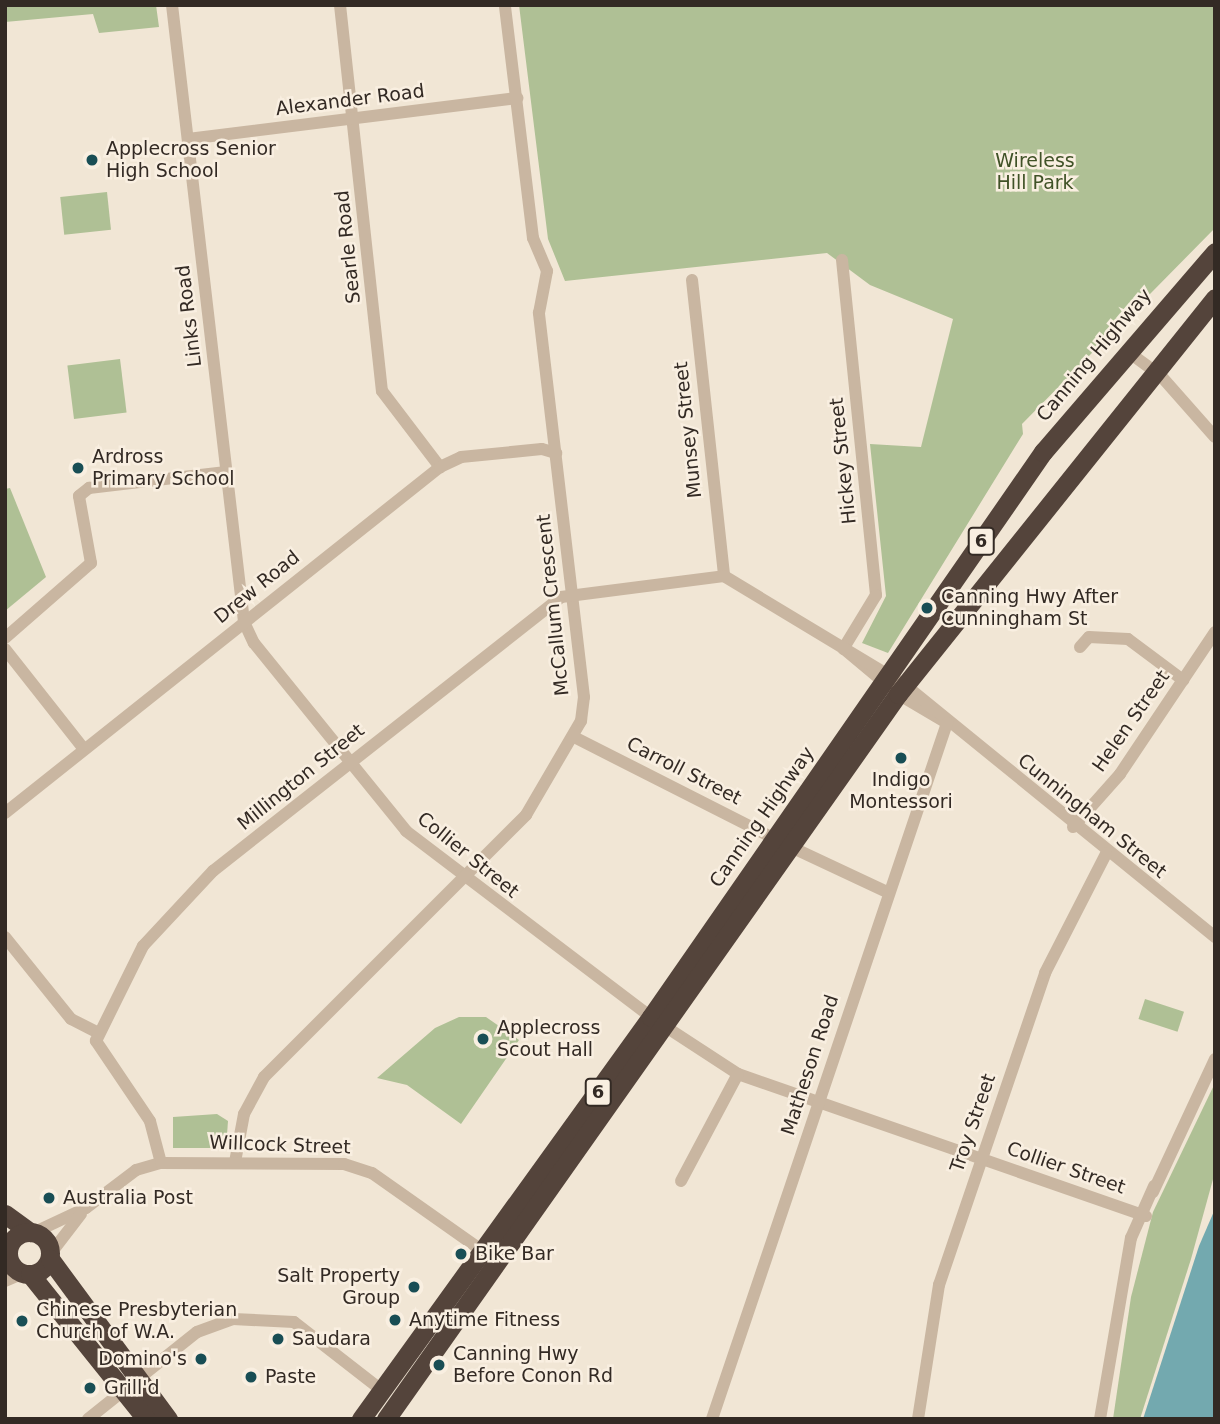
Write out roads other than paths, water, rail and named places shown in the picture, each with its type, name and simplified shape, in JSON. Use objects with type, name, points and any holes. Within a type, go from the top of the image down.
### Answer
[{"type":"highway","name":"Canning Highway","points":[[361,1419],[491,1257],[658,1022],[894,684],[1043,452],[1127,351],[1215,252]]},
{"type":"highway","name":"Canning Highway","points":[[894,684],[1215,298]]},
{"type":"highway","points":[[5,1214],[33,1232],[50,1256],[131,1385],[146,1419]]},
{"type":"highway","points":[[33,1232],[7,1251],[131,1385],[168,1419]]},
{"type":"highway","points":[[27,1274],[50,1256]]},
{"type":"highway","name":"Canning Highway","points":[[394,1417],[491,1257]]},
{"type":"street","name":"Links Road","points":[[172,5],[244,622]]},
{"type":"street","name":"Searle Road","points":[[340,5],[382,391],[440,467]]},
{"type":"street","name":"McCallum Crescent","points":[[235,1162],[243,1117],[264,1077],[526,815],[576,738],[584,697],[539,313],[547,271],[533,238],[505,5]]},
{"type":"street","name":"Alexander Road","points":[[188,139],[517,98]]},
{"type":"street","name":"Hickey Street","points":[[842,260],[876,595],[844,649]]},
{"type":"street","name":"Munsey Street","points":[[692,280],[724,576]]},
{"type":"street","points":[[1127,351],[1155,372],[1215,437]]},
{"type":"street","name":"Drew Road","points":[[5,813],[440,467],[461,457],[542,449],[556,453]]},
{"type":"street","points":[[5,638],[90,563],[79,496],[89,488],[226,472]]},
{"type":"street","points":[[573,597],[724,576]]},
{"type":"street","name":"Cunningham Street","points":[[724,576],[844,649],[894,684],[947,723],[1106,854],[1215,937]]},
{"type":"street","name":"Millington Street","points":[[97,1032],[143,946],[171,912],[349,763],[539,610],[573,597]]},
{"type":"street","name":"Collier Street","points":[[244,622],[349,763],[406,831],[463,880],[658,1022],[738,1074],[819,1105],[1142,1214]]},
{"type":"street","name":"Helen Street","points":[[1073,827],[1120,774],[1215,632]]},
{"type":"street","points":[[1080,647],[1089,637],[1128,639],[1183,680]]},
{"type":"street","points":[[5,649],[85,749]]},
{"type":"street","name":"Matheson Road","points":[[712,1419],[819,1105],[887,892],[947,723]]},
{"type":"street","name":"Carroll Street","points":[[576,738],[783,843],[887,892]]},
{"type":"street","name":"Troy Street","points":[[918,1419],[934,1304],[981,1159],[1045,973],[1106,854]]},
{"type":"street","points":[[5,937],[72,1019],[97,1032],[99,1052],[150,1121],[161,1163]]},
{"type":"street","points":[[1104,1416],[1132,1247],[1142,1214],[1215,1059]]},
{"type":"street","points":[[681,1181],[738,1074]]},
{"type":"street","name":"Willcock Street","points":[[50,1256],[86,1208],[123,1178],[161,1163],[235,1162],[355,1165],[491,1257]]},
{"type":"street","name":"Willcock Street","points":[[33,1232],[86,1208]]},
{"type":"street","points":[[5,1281],[27,1274]]},
{"type":"street","points":[[88,1419],[197,1332],[233,1319],[294,1322],[384,1392]]},
{"type":"water","points":[[1215,1209],[1215,1419],[1143,1419],[1199,1246]]},
{"type":"place","name":"Applecross Senior High School","points":[[92,160]]},
{"type":"place","name":"Ardross Primary School","points":[[78,468]]},
{"type":"place","name":"Canning Hwy After Cunningham St","points":[[927,608]]},
{"type":"place","name":"Indigo Montessori","points":[[901,758]]},
{"type":"place","name":"Applecross Scout Hall","points":[[483,1039]]},
{"type":"place","name":"Australia Post","points":[[49,1198]]},
{"type":"place","name":"Bike Bar","points":[[461,1254]]},
{"type":"place","name":"Salt Property Group","points":[[414,1287]]},
{"type":"place","name":"Anytime Fitness","points":[[395,1320]]},
{"type":"place","name":"Chinese Presbyterian Church of W.A.","points":[[22,1321]]},
{"type":"place","name":"Saudara","points":[[278,1339]]},
{"type":"place","name":"Domino's","points":[[201,1359]]},
{"type":"place","name":"Canning Hwy Before Conon Rd","points":[[439,1365]]},
{"type":"place","name":"Paste","points":[[251,1377]]},
{"type":"place","name":"Grill'd","points":[[90,1388]]},
{"type":"park label","name":"Wireless Hill Park","points":[[1035,172]]}]
